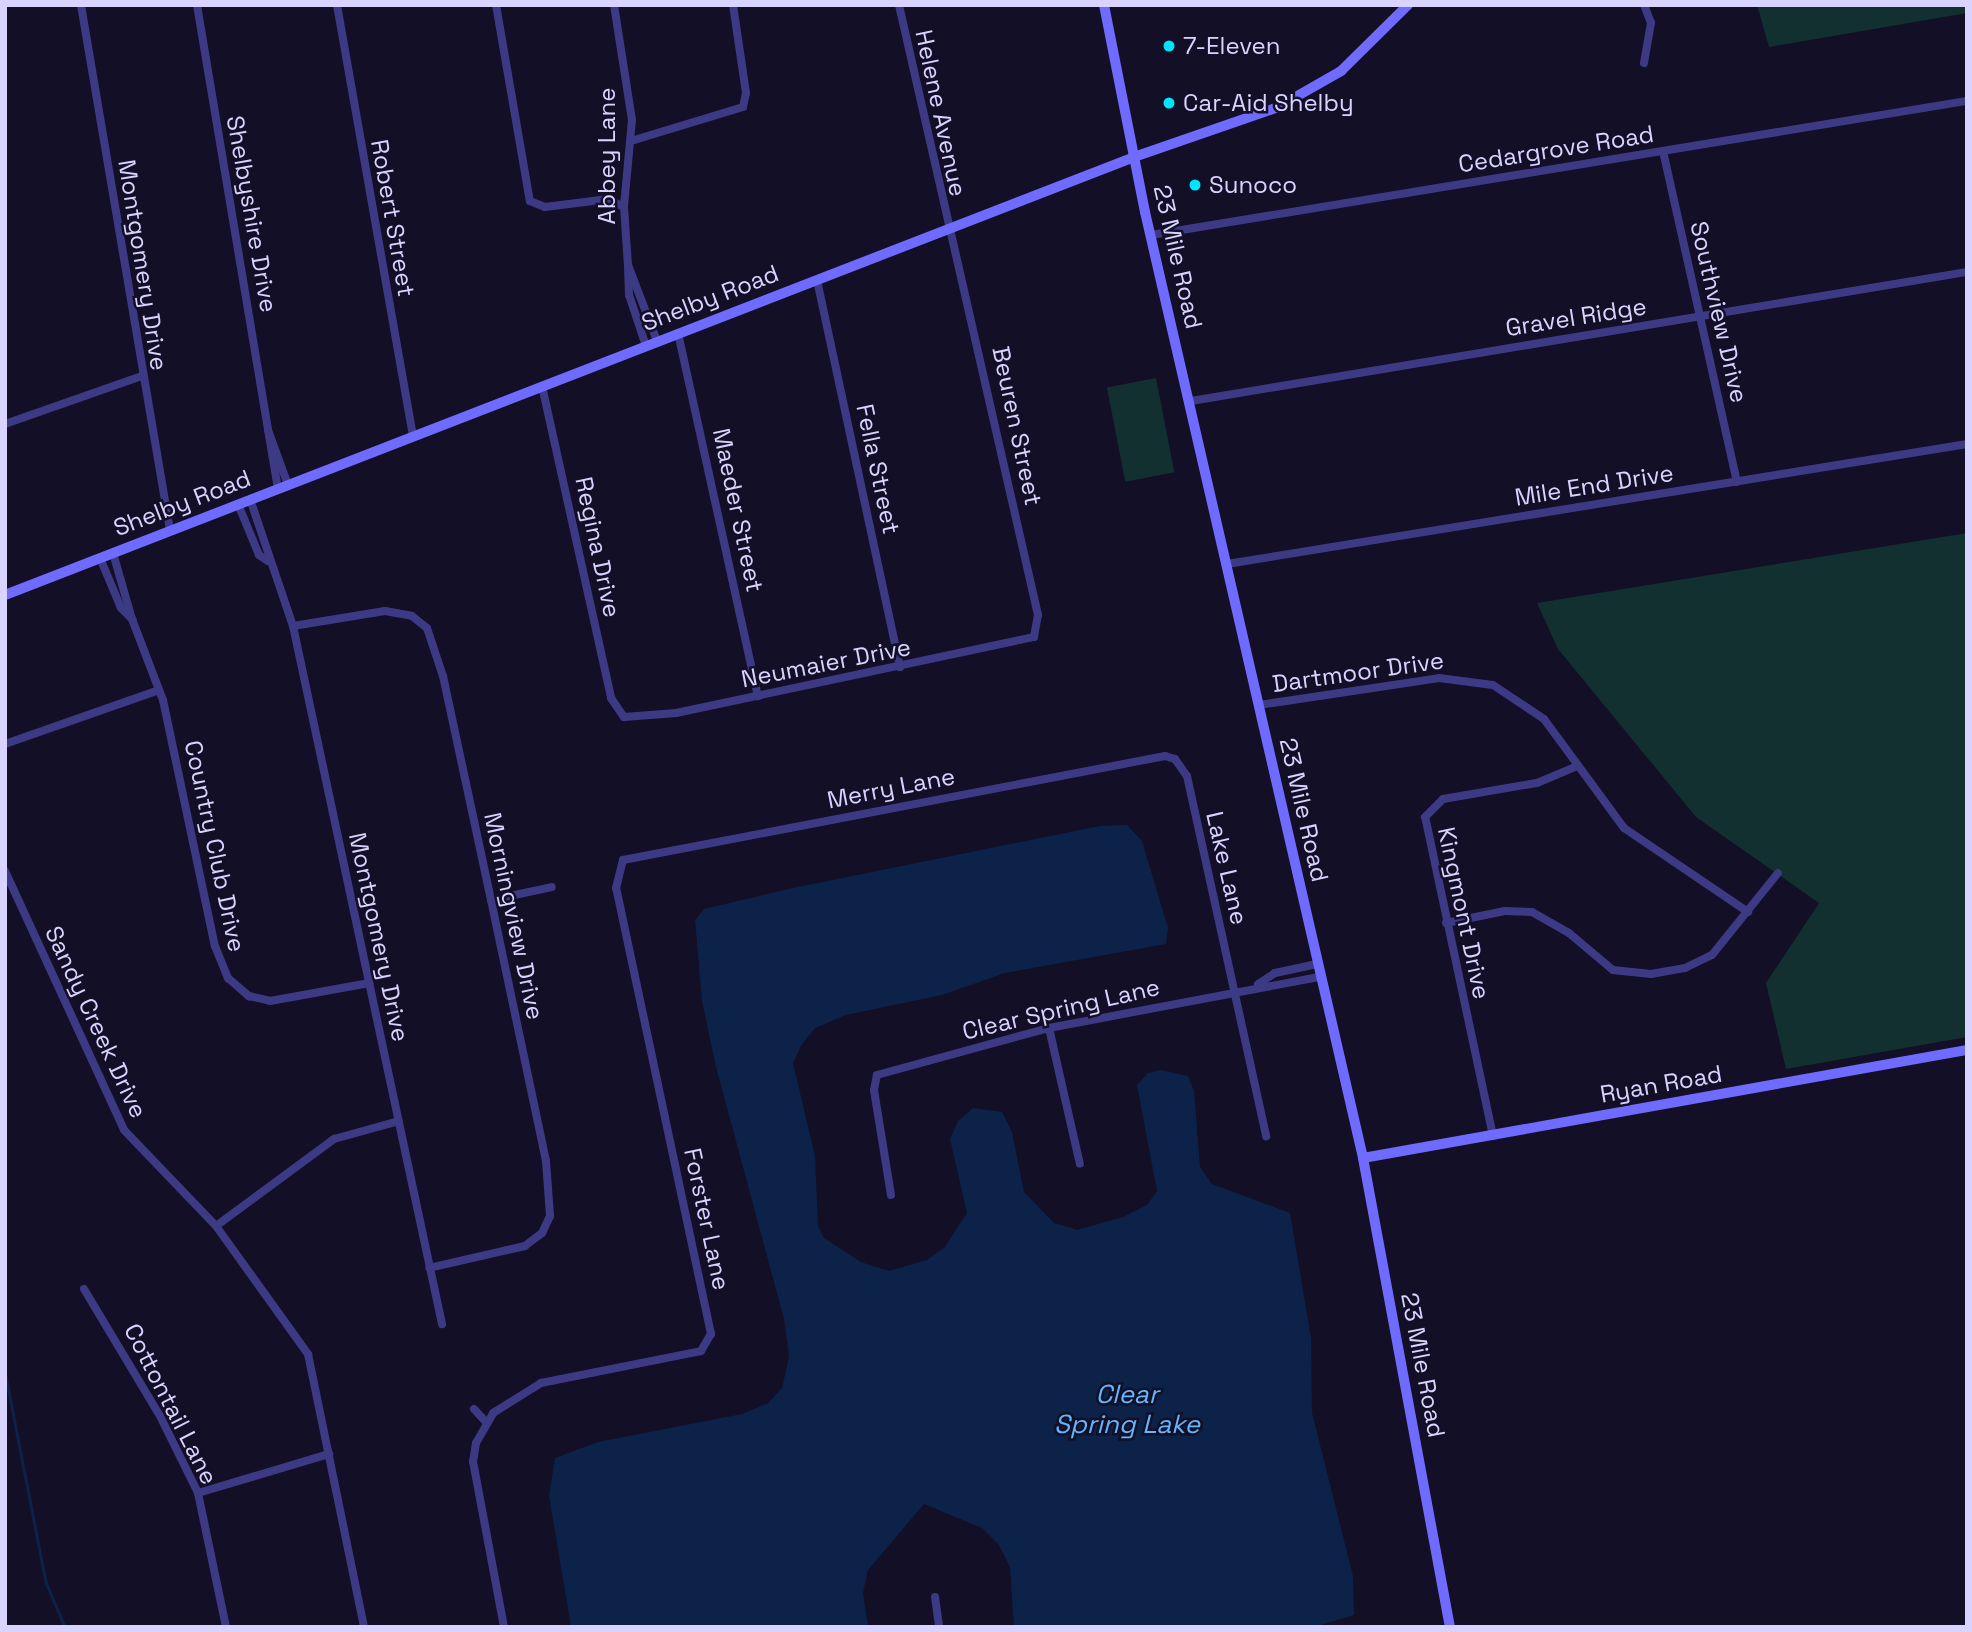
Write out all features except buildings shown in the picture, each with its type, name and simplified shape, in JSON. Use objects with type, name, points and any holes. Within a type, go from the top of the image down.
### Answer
[{"type":"street","name":"Montgomery Drive","points":[[80,5],[170,530]]},
{"type":"street","name":"Shelbyshire Drive","points":[[197,5],[268,430],[283,487]]},
{"type":"street","name":"Robert Street","points":[[337,5],[413,437]]},
{"type":"street","points":[[496,5],[530,201],[545,207],[608,199],[624,206]]},
{"type":"street","name":"Abbey Lane","points":[[614,5],[631,141],[624,206],[628,265],[651,344]]},
{"type":"street","points":[[631,141],[743,107],[746,93],[733,5]]},
{"type":"street","name":"Helene Avenue","points":[[899,5],[949,228]]},
{"type":"street","name":"23 Mile Road","points":[[1104,5],[1151,235],[1363,1158],[1450,1627]]},
{"type":"street","name":"Shelby Road","points":[[5,595],[949,228],[1308,93],[1346,66],[1408,5]]},
{"type":"street","points":[[1644,5],[1651,23],[1644,64]]},
{"type":"street","name":"Cedargrove Road","points":[[1151,235],[1967,101]]},
{"type":"street","name":"Southview Drive","points":[[1663,151],[1737,482]]},
{"type":"street","name":"Beuren Street","points":[[949,228],[963,267],[1038,615],[1037,634]]},
{"type":"street","name":"Gravel Ridge","points":[[1191,401],[1967,272]]},
{"type":"street","name":"Fella Street","points":[[817,279],[900,667]]},
{"type":"street","name":"Maeder Street","points":[[678,333],[758,696]]},
{"type":"street","points":[[6,421],[142,376]]},
{"type":"street","name":"Regina Drive","points":[[542,386],[611,698],[620,714]]},
{"type":"street","name":"Mile End Drive","points":[[1227,564],[1967,444]]},
{"type":"street","name":"Montgomery Drive","points":[[250,499],[269,547],[268,561],[293,626],[442,1325]]},
{"type":"street","name":"Montgomery Drive","points":[[238,504],[259,555],[268,561]]},
{"type":"street","name":"Country Club Drive","points":[[113,553],[132,619],[159,690],[215,946],[228,978],[249,996],[270,1001],[369,983]]},
{"type":"street","name":"Country Club Drive","points":[[100,558],[121,608],[132,619]]},
{"type":"street","name":"Morningview Drive","points":[[293,626],[385,611],[412,616],[427,628],[443,676],[491,900],[548,1172],[550,1216],[542,1233],[525,1246],[429,1268]]},
{"type":"street","name":"Neumaier Drive","points":[[620,714],[647,717],[758,696],[1021,642],[1037,634]]},
{"type":"street","name":"Dartmoor Drive","points":[[1259,705],[1426,680],[1471,680],[1507,691],[1535,711],[1575,766],[1645,846],[1748,912]]},
{"type":"street","points":[[5,744],[159,690]]},
{"type":"street","name":"Merry Lane","points":[[618,866],[632,857],[1165,756],[1175,759]]},
{"type":"street","name":"Lake Lane","points":[[1175,759],[1186,776],[1266,1136]]},
{"type":"street","name":"Kingmont Drive","points":[[1493,1136],[1425,829],[1430,806],[1537,783],[1575,766]]},
{"type":"street","name":"Forster Lane","points":[[504,1627],[473,1462],[486,1422],[507,1400],[541,1383],[690,1354],[709,1344],[710,1323],[616,888],[618,866]]},
{"type":"street","name":"Sandy Creek Drive","points":[[5,872],[124,1130],[216,1226],[308,1354],[364,1627]]},
{"type":"street","points":[[1446,923],[1506,911],[1532,912],[1569,933],[1613,970],[1639,975],[1707,959],[1778,873]]},
{"type":"street","points":[[491,900],[552,887]]},
{"type":"street","name":"Clear Spring Lane","points":[[1256,985],[1275,972],[1317,964]]},
{"type":"street","name":"Clear Spring Lane","points":[[891,1195],[876,1077],[1049,1028],[1256,985],[1320,977]]},
{"type":"street","points":[[1049,1028],[1080,1164]]},
{"type":"street","name":"Ryan Road","points":[[1363,1158],[1967,1050]]},
{"type":"street","points":[[216,1226],[334,1139],[399,1121]]},
{"type":"street","name":"Cottontail Lane","points":[[84,1289],[160,1416],[198,1493],[226,1627]]},
{"type":"street","points":[[474,1409],[486,1422]]},
{"type":"street","points":[[198,1493],[329,1454]]},
{"type":"street","points":[[935,1597],[939,1627]]},
{"type":"green space","points":[[1757,5],[1967,5],[1967,13],[1769,47]]},
{"type":"green space","points":[[1156,378],[1174,472],[1125,482],[1107,388]]},
{"type":"green space","points":[[1967,533],[1967,1037],[1786,1069],[1766,983],[1819,903],[1696,817],[1558,649],[1537,603]]},
{"type":"water","name":"Clear Spring Lake","points":[[1127,825],[1142,841],[1168,928],[1166,944],[1005,973],[942,995],[846,1015],[815,1028],[802,1044],[793,1063],[815,1156],[818,1226],[824,1238],[861,1262],[889,1271],[927,1260],[944,1248],[967,1213],[950,1139],[958,1121],[973,1108],[1002,1112],[1012,1132],[1024,1192],[1054,1223],[1077,1230],[1123,1217],[1147,1205],[1157,1191],[1137,1085],[1148,1073],[1160,1070],[1188,1076],[1194,1091],[1200,1167],[1212,1184],[1290,1213],[1311,1338],[1312,1413],[1353,1576],[1354,1615],[1314,1627],[1014,1627],[1010,1567],[999,1545],[982,1528],[924,1504],[868,1570],[863,1593],[868,1627],[571,1627],[549,1496],[555,1458],[598,1442],[742,1414],[768,1403],[782,1388],[789,1357],[784,1319],[716,1067],[702,1001],[695,920],[704,909],[788,889],[1100,826]]},
{"type":"waterway","points":[[5,1371],[46,1582],[65,1627]]},
{"type":"place","name":"7-Eleven","points":[[1169,46]]},
{"type":"place","name":"Car-Aid Shelby","points":[[1169,103]]},
{"type":"place","name":"Sunoco","points":[[1195,185]]}]
